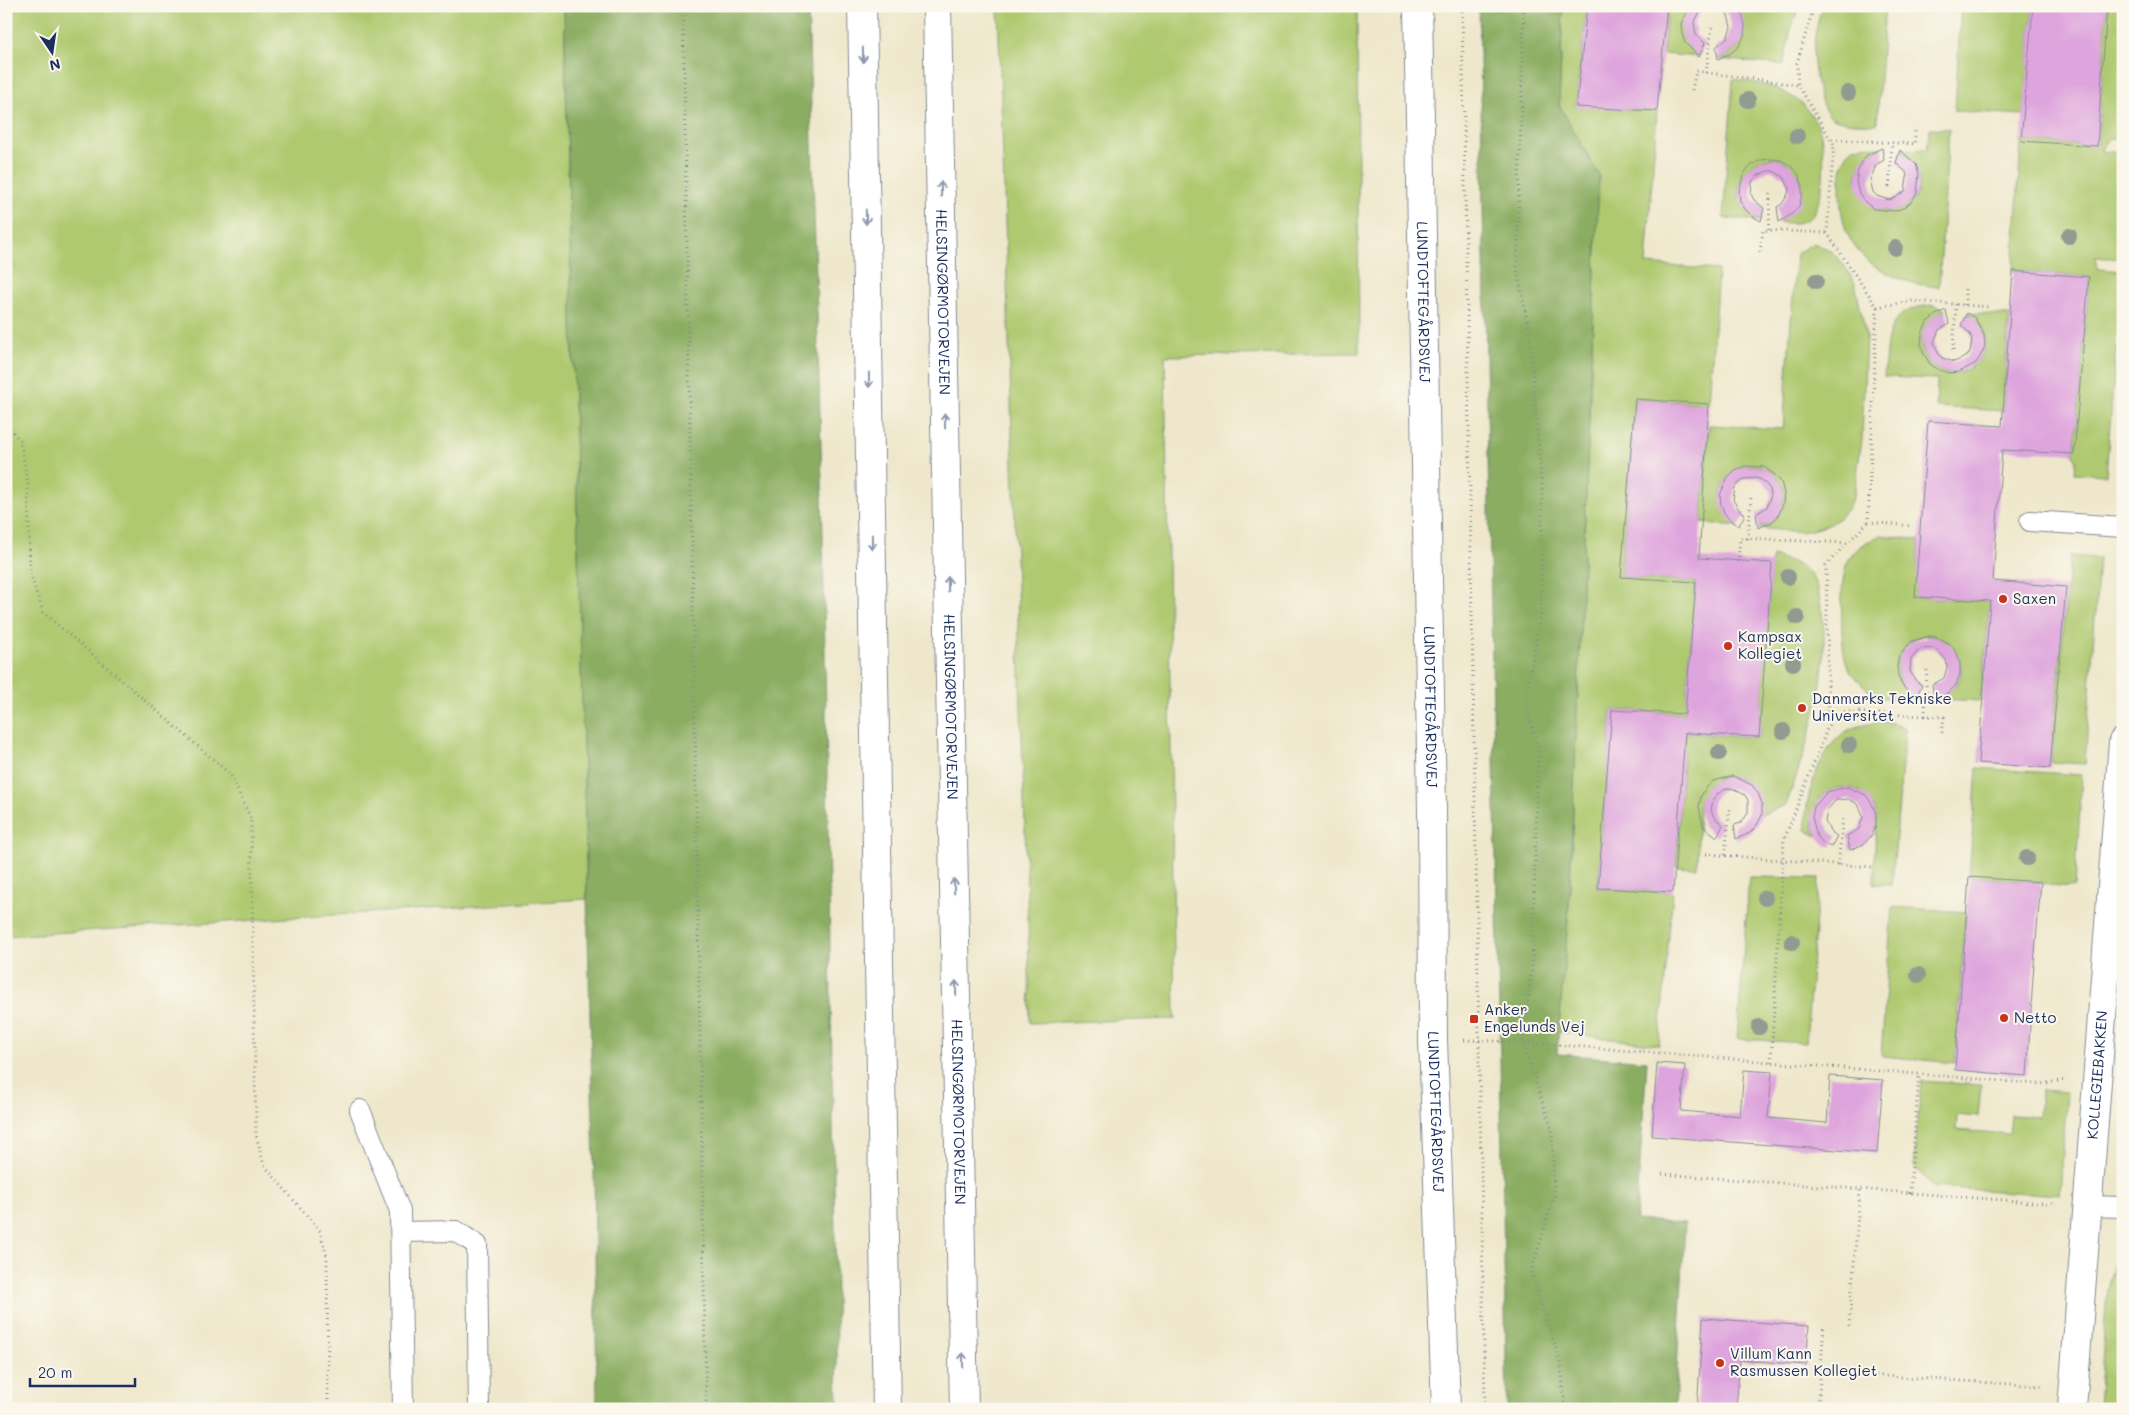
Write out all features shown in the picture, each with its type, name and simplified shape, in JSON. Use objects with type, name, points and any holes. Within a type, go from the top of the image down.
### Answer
[{"type":"main road","points":[[862,6],[887,1409]]},
{"type":"main road","name":"HELSINGØRMOTORVEJEN","points":[[937,6],[964,1409]]},
{"type":"main road","name":"LUNDTOFTEGÅRDSVEJ","points":[[1418,6],[1432,809],[1433,1039],[1446,1409]]},
{"type":"main road","name":"KOLLEGIEBAKKEN","points":[[2073,1399],[2086,1206],[2121,801],[2123,742]]},
{"type":"lane","points":[[2030,521],[2123,527]]},
{"type":"lane","points":[[360,1110],[400,1211],[403,1409]]},
{"type":"lane","points":[[2086,1206],[2123,1207]]},
{"type":"lane","points":[[401,1232],[456,1231],[477,1245],[479,1409]]},
{"type":"path","points":[[683,6],[706,1409]]},
{"type":"path","points":[[1462,6],[1485,1409]]},
{"type":"path","points":[[1524,6],[1517,268],[1530,336],[1542,499],[1541,614],[1525,700],[1538,750],[1532,970],[1522,1042],[1552,1129],[1554,1196],[1531,1273],[1562,1364],[1565,1409]]},
{"type":"path","points":[[1772,1062],[1784,840],[1829,724],[1826,565],[1868,522],[1877,307],[1827,233],[1834,145],[1798,85],[1797,63],[1814,6]]},
{"type":"path","points":[[1706,73],[1712,27]]},
{"type":"path","points":[[1692,90],[1696,71],[1798,85]]},
{"type":"path","points":[[1831,139],[1915,144],[1915,130]]},
{"type":"path","points":[[1889,187],[1892,142]]},
{"type":"path","points":[[1769,230],[1770,190]]},
{"type":"path","points":[[1760,252],[1763,230],[1827,233]]},
{"type":"path","points":[[1965,288],[1965,305]]},
{"type":"path","points":[[1877,307],[1912,302],[1990,307]]},
{"type":"path","points":[[1953,350],[1956,304]]},
{"type":"path","points":[[6,425],[20,440],[28,484],[30,573],[43,612],[230,774],[251,818],[256,1135],[264,1165],[320,1231],[327,1258],[328,1409]]},
{"type":"path","points":[[1748,539],[1752,496]]},
{"type":"path","points":[[1868,522],[1913,526]]},
{"type":"path","points":[[1738,562],[1740,538],[1847,543]]},
{"type":"path","points":[[1925,716],[1927,668]]},
{"type":"path","points":[[1829,711],[1944,717],[1942,733]]},
{"type":"path","points":[[1725,855],[1730,807]]},
{"type":"path","points":[[1838,865],[1843,818]]},
{"type":"path","points":[[1706,854],[1872,867]]},
{"type":"path","points":[[1433,1039],[1522,1042],[2040,1084],[2073,1079],[2098,1072]]},
{"type":"path","points":[[1910,1193],[1919,1074]]},
{"type":"path","points":[[1662,1174],[2086,1206]]},
{"type":"path","points":[[1849,1326],[1860,1190]]},
{"type":"path","points":[[1818,1409],[1824,1324]]},
{"type":"path","points":[[1820,1372],[2073,1399]]},
{"type":"green space","points":[[6,6],[564,6],[587,899],[6,936]]},
{"type":"green space","points":[[564,6],[808,6],[822,482],[838,1409],[597,1409],[594,1168]]},
{"type":"green space","points":[[998,6],[1357,6],[1359,353],[1165,356],[1175,1019],[1030,1023]]},
{"type":"green space","points":[[1479,6],[1563,6],[1559,105],[1599,175],[1569,908],[1557,1054],[1647,1061],[1636,1220],[1685,1223],[1675,1409],[1507,1409]]},
{"type":"green space","points":[[1563,6],[1587,6],[1576,106],[1657,111],[1646,264],[1718,270],[1709,404],[1635,399],[1621,577],[1696,582],[1685,714],[1612,710],[1598,888],[1673,892],[1659,1045],[1558,1032],[1569,908],[1599,175],[1559,105]]},
{"type":"green space","points":[[1667,6],[1689,6],[1683,21],[1683,34],[1688,46],[1699,57],[1663,54]]},
{"type":"green space","points":[[1736,6],[1799,6],[1790,33],[1783,65],[1718,59],[1731,53],[1739,46],[1742,14]]},
{"type":"green space","points":[[1822,6],[1885,6],[1877,124],[1841,121],[1831,117],[1824,107],[1819,94],[1814,60],[1816,30]]},
{"type":"green space","points":[[1961,6],[2033,6],[2024,115],[1955,111]]},
{"type":"green space","points":[[2107,6],[2123,6],[2123,140],[2109,139],[2100,151],[2123,153],[2123,250],[2122,259],[2094,257],[2099,269],[2122,271],[2106,475],[2075,473],[2076,459],[2074,454],[2089,277],[2013,271],[2021,141],[2097,146]]},
{"type":"green space","points":[[1733,79],[1763,84],[1785,92],[1809,111],[1815,121],[1822,140],[1823,178],[1818,203],[1814,213],[1808,219],[1797,223],[1779,222],[1792,213],[1798,205],[1802,196],[1801,184],[1793,169],[1781,160],[1768,159],[1756,163],[1746,172],[1740,183],[1739,197],[1746,210],[1761,221],[1723,218]]},
{"type":"green space","points":[[1930,128],[1949,129],[1939,287],[1898,278],[1884,272],[1861,254],[1852,243],[1846,230],[1840,197],[1841,170],[1846,156],[1856,147],[1867,146],[1882,148],[1871,153],[1863,160],[1856,182],[1874,209],[1889,211],[1901,208],[1911,202],[1917,193],[1919,183],[1918,171],[1911,160],[1900,150],[1927,149]]},
{"type":"green space","points":[[1813,243],[1830,250],[1844,265],[1855,283],[1866,335],[1862,439],[1854,495],[1849,507],[1837,520],[1820,528],[1801,532],[1758,528],[1769,524],[1775,519],[1781,509],[1784,495],[1781,482],[1773,473],[1762,467],[1750,466],[1738,469],[1727,479],[1720,495],[1732,522],[1739,526],[1701,523],[1709,425],[1783,429],[1796,254]]},
{"type":"green space","points":[[1933,305],[1946,310],[1930,320],[1923,333],[1921,345],[1926,357],[1934,367],[1945,372],[1958,373],[1971,367],[1983,351],[1985,339],[1983,330],[1978,322],[1967,313],[2009,315],[2003,411],[1936,407],[1937,379],[1884,377],[1888,338],[1897,319],[1917,307]]},
{"type":"green space","points":[[1881,535],[1919,540],[1916,597],[1990,601],[1981,701],[1934,699],[1944,696],[1958,683],[1961,671],[1959,659],[1953,648],[1944,640],[1933,636],[1921,636],[1909,643],[1899,657],[1897,667],[1899,679],[1909,693],[1913,695],[1910,700],[1875,697],[1849,669],[1845,656],[1842,629],[1842,596],[1845,569],[1851,556],[1858,549]]},
{"type":"green space","points":[[1772,556],[1797,564],[1810,574],[1816,585],[1821,606],[1824,656],[1821,682],[1810,733],[1786,805],[1762,815],[1760,800],[1753,788],[1744,780],[1734,777],[1723,777],[1713,782],[1704,792],[1699,806],[1697,868],[1676,867],[1685,733],[1759,737]]},
{"type":"green space","points":[[2070,556],[2099,558],[2085,764],[2051,762]]},
{"type":"green space","points":[[1881,722],[1893,723],[1905,729],[1892,885],[1874,884],[1876,814],[1868,799],[1857,791],[1845,787],[1833,789],[1823,796],[1816,806],[1813,820],[1817,836],[1806,830],[1807,804],[1811,789],[1822,759],[1830,746],[1851,729]]},
{"type":"green space","points":[[1977,768],[2082,775],[2075,887],[2049,885],[2041,882],[1969,877]]},
{"type":"green space","points":[[1749,877],[1819,878],[1806,1043],[1737,1039]]},
{"type":"green space","points":[[1892,907],[1966,912],[1955,1063],[1881,1056]]},
{"type":"green space","points":[[1921,1081],[1981,1085],[1978,1117],[1957,1115],[1956,1130],[2009,1134],[2011,1115],[2039,1117],[2041,1090],[2067,1092],[2060,1195],[1933,1187],[1914,1166]]},
{"type":"green space","points":[[2123,1250],[2123,1338],[2118,1409],[2099,1409],[2107,1288],[2116,1257]]},
{"type":"building","points":[[1587,6],[1667,6],[1657,111],[1576,107]]},
{"type":"building","points":[[1689,6],[1712,6],[1700,12],[1694,23],[1696,35],[1705,43],[1699,57],[1685,43],[1682,34],[1681,24]]},
{"type":"building","points":[[1713,6],[1736,6],[1742,14],[1745,25],[1744,36],[1739,46],[1731,53],[1718,59],[1716,47],[1727,38],[1731,27],[1728,15]]},
{"type":"building","points":[[2033,6],[2107,6],[2097,146],[2021,141]]},
{"type":"building","points":[[1882,148],[1884,160],[1876,165],[1870,180],[1873,192],[1877,196],[1889,200],[1905,191],[1906,172],[1896,163],[1900,150],[1916,164],[1919,174],[1917,193],[1911,202],[1903,208],[1894,211],[1874,209],[1865,202],[1859,193],[1856,182],[1862,161],[1867,155]]},
{"type":"building","points":[[1761,160],[1781,160],[1791,166],[1798,174],[1802,184],[1799,206],[1792,214],[1779,222],[1777,207],[1782,204],[1789,188],[1784,177],[1773,171],[1767,171],[1756,177],[1752,182],[1751,194],[1754,200],[1764,208],[1761,221],[1752,216],[1740,201],[1739,191],[1745,172]]},
{"type":"building","points":[[2013,271],[2089,277],[2074,454],[2002,450],[1993,581],[2066,587],[2050,768],[1978,763],[1990,601],[1915,597],[1928,421],[2002,426]]},
{"type":"building","points":[[1946,310],[1949,324],[1939,330],[1934,342],[1942,358],[1954,362],[1966,357],[1970,352],[1972,340],[1970,334],[1961,325],[1967,313],[1975,318],[1984,335],[1985,346],[1976,363],[1959,372],[1949,373],[1939,370],[1930,364],[1921,344],[1922,333],[1927,323],[1935,315]]},
{"type":"building","name":"Kampsax Kollegiet","points":[[1635,399],[1709,404],[1699,558],[1772,563],[1759,737],[1685,733],[1673,892],[1598,888],[1612,710],[1685,714],[1696,582],[1621,577]]},
{"type":"building","points":[[1745,466],[1764,467],[1781,482],[1784,493],[1783,504],[1779,514],[1772,522],[1758,528],[1756,514],[1767,507],[1771,495],[1770,489],[1762,480],[1756,478],[1744,479],[1735,487],[1733,500],[1740,511],[1745,514],[1739,526],[1732,522],[1725,514],[1721,505],[1720,495],[1728,477],[1735,470]]},
{"type":"building","points":[[1931,636],[1950,644],[1957,653],[1960,663],[1960,674],[1956,685],[1948,693],[1934,699],[1932,685],[1944,678],[1947,667],[1946,660],[1938,651],[1933,648],[1920,649],[1911,659],[1910,671],[1916,681],[1922,685],[1916,697],[1909,693],[1902,685],[1898,676],[1897,666],[1899,656],[1912,641]]},
{"type":"building","points":[[1733,776],[1752,785],[1758,793],[1762,804],[1762,815],[1757,825],[1750,833],[1736,839],[1734,825],[1741,823],[1748,813],[1748,800],[1745,795],[1728,788],[1717,794],[1713,799],[1711,811],[1714,817],[1723,825],[1717,837],[1703,826],[1699,806],[1701,796],[1713,781]]},
{"type":"building","points":[[1847,787],[1866,795],[1876,814],[1876,825],[1871,836],[1864,844],[1850,850],[1847,836],[1859,829],[1863,817],[1859,806],[1848,799],[1836,800],[1827,810],[1825,822],[1831,832],[1837,836],[1831,847],[1824,844],[1817,836],[1812,817],[1814,807],[1827,792]]},
{"type":"building","points":[[1969,877],[2041,882],[2027,1076],[1955,1070]]},
{"type":"building","points":[[1657,1063],[1685,1065],[1681,1111],[1740,1116],[1744,1070],[1772,1072],[1768,1118],[1827,1123],[1830,1076],[1883,1080],[1877,1153],[1652,1136]]},
{"type":"building","name":"Villum Kann Rasmussen Kollegiet","points":[[1703,1318],[1809,1326],[1806,1365],[1740,1360],[1736,1409],[1697,1409]]},
{"type":"place","name":"Saxen","points":[[2003,599]]},
{"type":"place","name":"Kampsax Kollegiet","points":[[1728,646]]},
{"type":"place","name":"Danmarks Tekniske Universitet","points":[[1802,708]]},
{"type":"place","name":"Netto","points":[[2004,1018]]},
{"type":"place","name":"Anker Engelunds Vej","points":[[1474,1019]]},
{"type":"place","name":"Villum Kann Rasmussen Kollegiet","points":[[1720,1363]]}]
